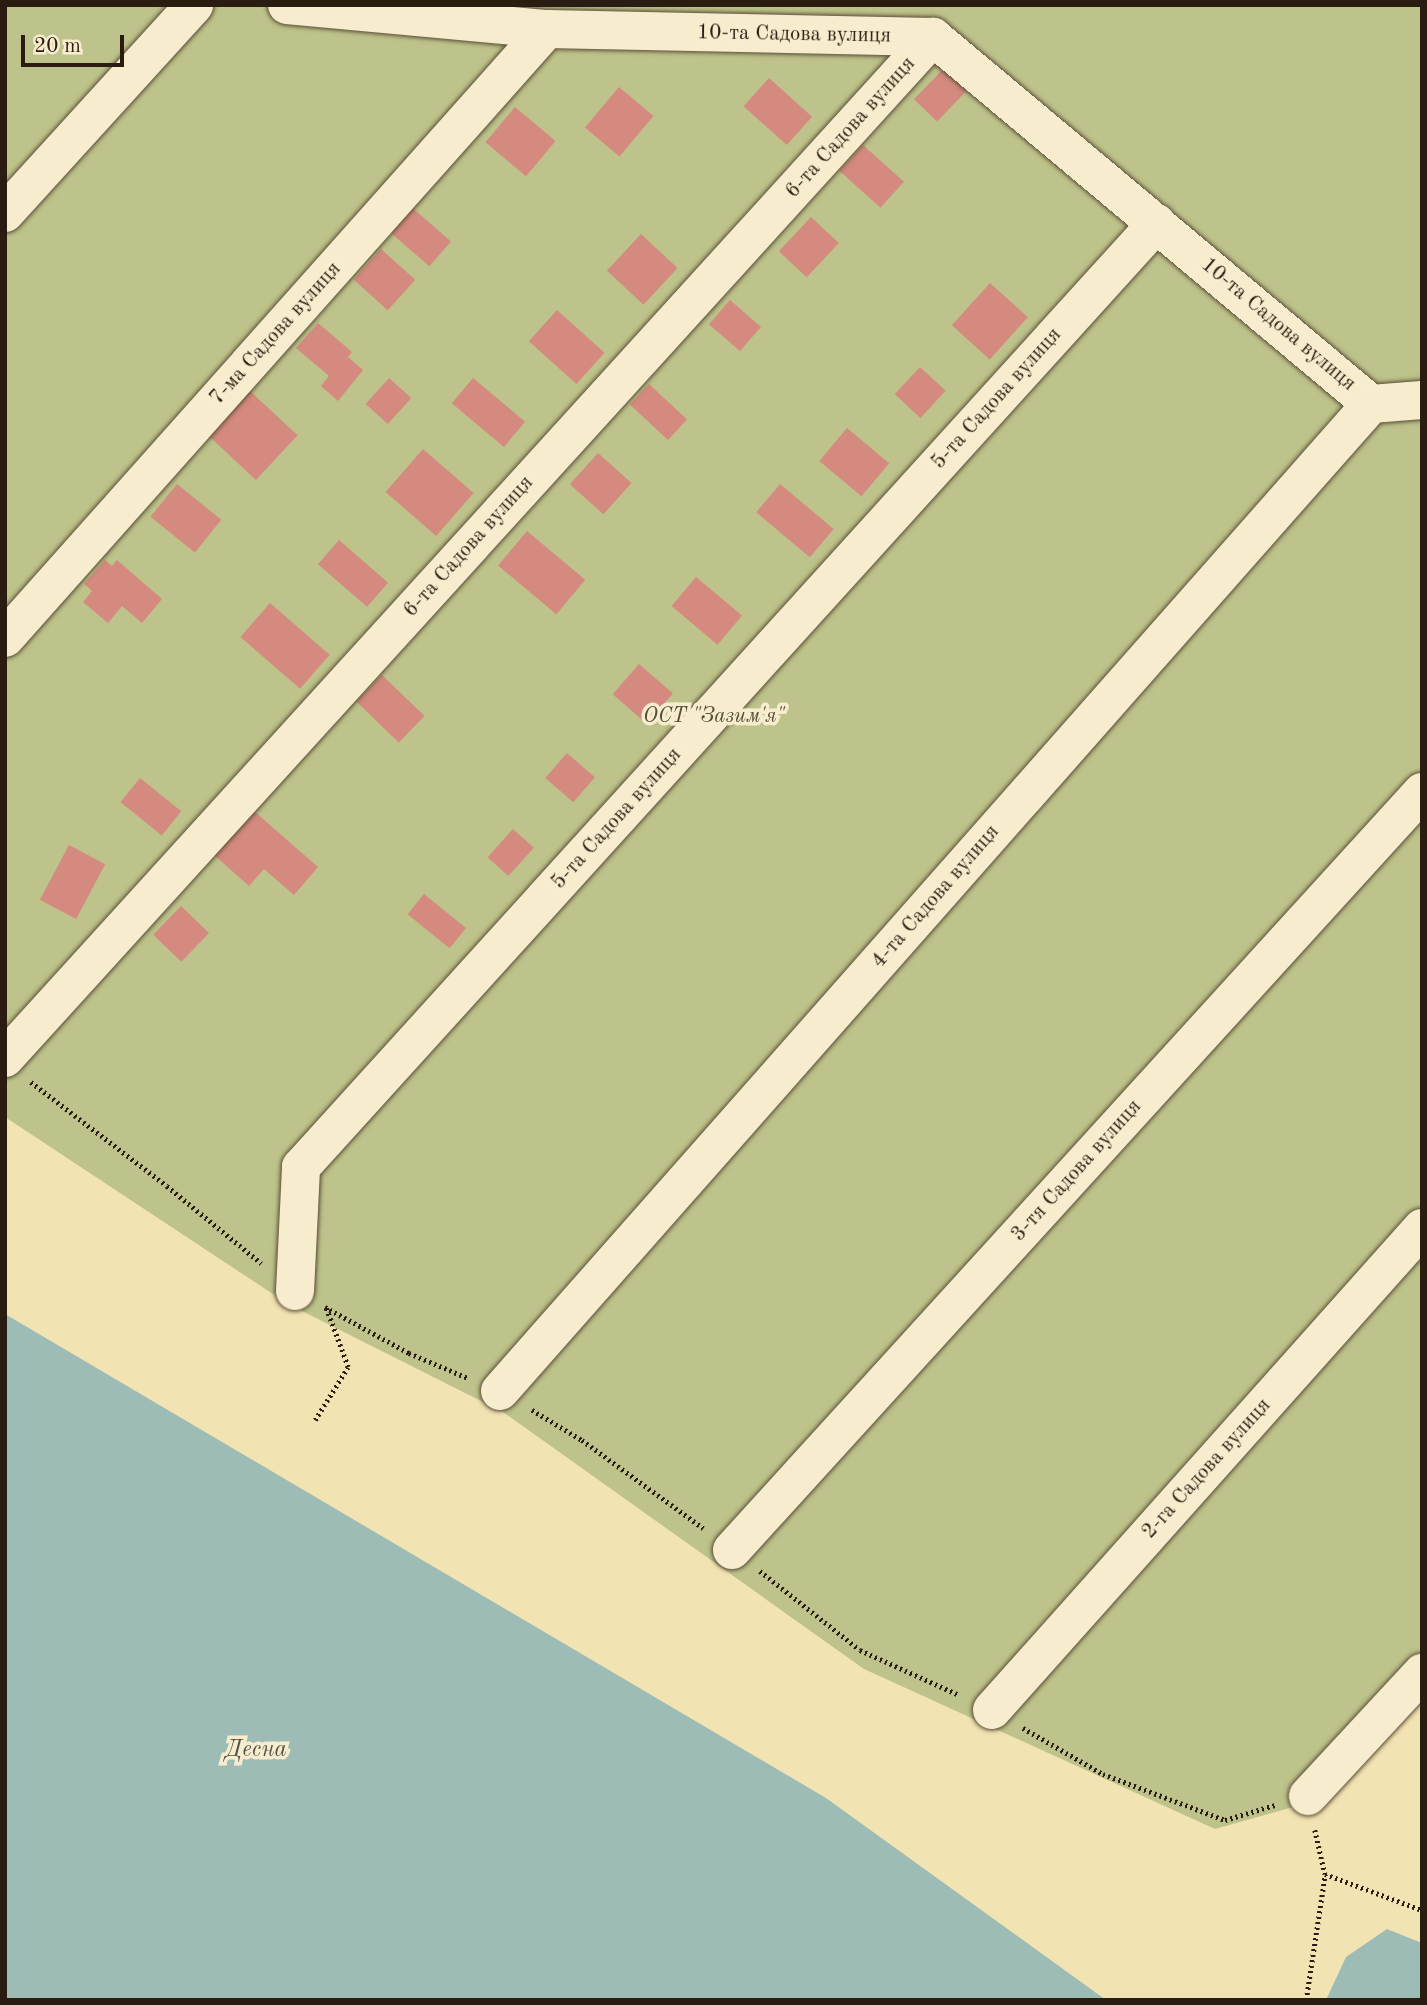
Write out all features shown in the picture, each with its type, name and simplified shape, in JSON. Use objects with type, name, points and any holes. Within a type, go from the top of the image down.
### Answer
[{"type":"street","points":[[5,213],[194,5]]},
{"type":"street","name":"10-та Садова вулиця","points":[[287,5],[547,29],[933,37],[1371,404],[1422,400]]},
{"type":"street","name":"7-ма Садова вулиця","points":[[5,638],[547,29]]},
{"type":"street","name":"6-та Садова вулиця","points":[[5,1058],[933,37]]},
{"type":"street","name":"5-та Садова вулиця","points":[[310,1299],[301,1167],[1157,223]]},
{"type":"street","name":"4-та Садова вулиця","points":[[500,1391],[1371,404]]},
{"type":"street","name":"3-тя Садова вулиця","points":[[732,1550],[1422,793]]},
{"type":"street","name":"2-га Садова вулиця","points":[[992,1710],[1422,1228]]},
{"type":"street","points":[[1308,1796],[1422,1673]]},
{"type":"path","points":[[310,1299],[348,1367],[315,1420]]},
{"type":"path","points":[[1306,2000],[1325,1874]]},
{"type":"green space","name":"ОСТ \"Зазим'я\"","points":[[5,5],[1422,5],[1422,1692],[1325,1798],[1215,1829],[864,1669],[503,1412],[288,1304],[5,1117]]},
{"type":"water","name":"Десна","points":[[5,1314],[826,1798],[1106,2000],[5,2000]]},
{"type":"water","points":[[1387,1929],[1422,1943],[1422,2000],[1326,2000],[1346,1957]]},
{"type":"building","points":[[948,64],[971,86],[937,121],[914,99]]},
{"type":"building","points":[[769,78],[812,117],[787,145],[744,106]]},
{"type":"building","points":[[619,87],[653,116],[619,157],[585,128]]},
{"type":"building","points":[[515,107],[556,141],[526,176],[485,142]]},
{"type":"building","points":[[863,145],[904,182],[880,208],[840,171]]},
{"type":"building","points":[[408,204],[451,241],[429,266],[386,229]]},
{"type":"building","points":[[811,217],[839,243],[807,277],[779,251]]},
{"type":"building","points":[[641,234],[678,268],[643,305],[607,271]]},
{"type":"building","points":[[381,249],[415,280],[388,310],[354,279]]},
{"type":"building","points":[[990,283],[1028,317],[990,359],[952,325]]},
{"type":"building","points":[[730,300],[761,327],[740,351],[709,324]]},
{"type":"building","points":[[557,310],[605,353],[576,384],[529,341]]},
{"type":"building","points":[[318,323],[352,352],[348,357],[363,370],[338,401],[321,386],[329,376],[296,348]]},
{"type":"building","points":[[920,367],[946,391],[920,418],[895,394]]},
{"type":"building","points":[[389,378],[411,398],[388,424],[366,404]]},
{"type":"building","points":[[473,378],[525,422],[504,447],[452,403]]},
{"type":"building","points":[[649,384],[687,419],[668,440],[630,404]]},
{"type":"building","points":[[250,391],[298,435],[256,480],[208,436]]},
{"type":"building","points":[[847,428],[889,463],[861,496],[819,461]]},
{"type":"building","points":[[423,449],[474,493],[436,536],[386,492]]},
{"type":"building","points":[[598,453],[631,483],[603,514],[570,484]]},
{"type":"building","points":[[177,484],[221,520],[195,553],[151,517]]},
{"type":"building","points":[[780,484],[834,529],[810,557],[756,512]]},
{"type":"building","points":[[527,531],[585,580],[556,614],[498,565]]},
{"type":"building","points":[[339,540],[388,583],[367,607],[318,564]]},
{"type":"building","points":[[105,560],[112,566],[117,560],[162,599],[142,623],[122,606],[108,623],[83,602],[92,591],[84,584]]},
{"type":"building","points":[[696,577],[742,616],[718,645],[672,606]]},
{"type":"building","points":[[270,603],[330,655],[300,689],[240,637]]},
{"type":"building","points":[[639,664],[673,694],[647,724],[613,694]]},
{"type":"building","points":[[382,675],[424,716],[399,743],[356,702]]},
{"type":"building","points":[[567,753],[595,777],[573,802],[545,778]]},
{"type":"building","points":[[140,778],[181,811],[162,835],[120,802]]},
{"type":"building","points":[[253,810],[318,867],[294,895],[264,869],[249,886],[214,855]]},
{"type":"building","points":[[513,829],[534,848],[508,876],[488,857]]},
{"type":"building","points":[[69,845],[105,864],[76,919],[40,900]]},
{"type":"building","points":[[424,894],[466,928],[450,948],[408,914]]},
{"type":"building","points":[[181,906],[209,933],[181,962],[153,935]]}]
